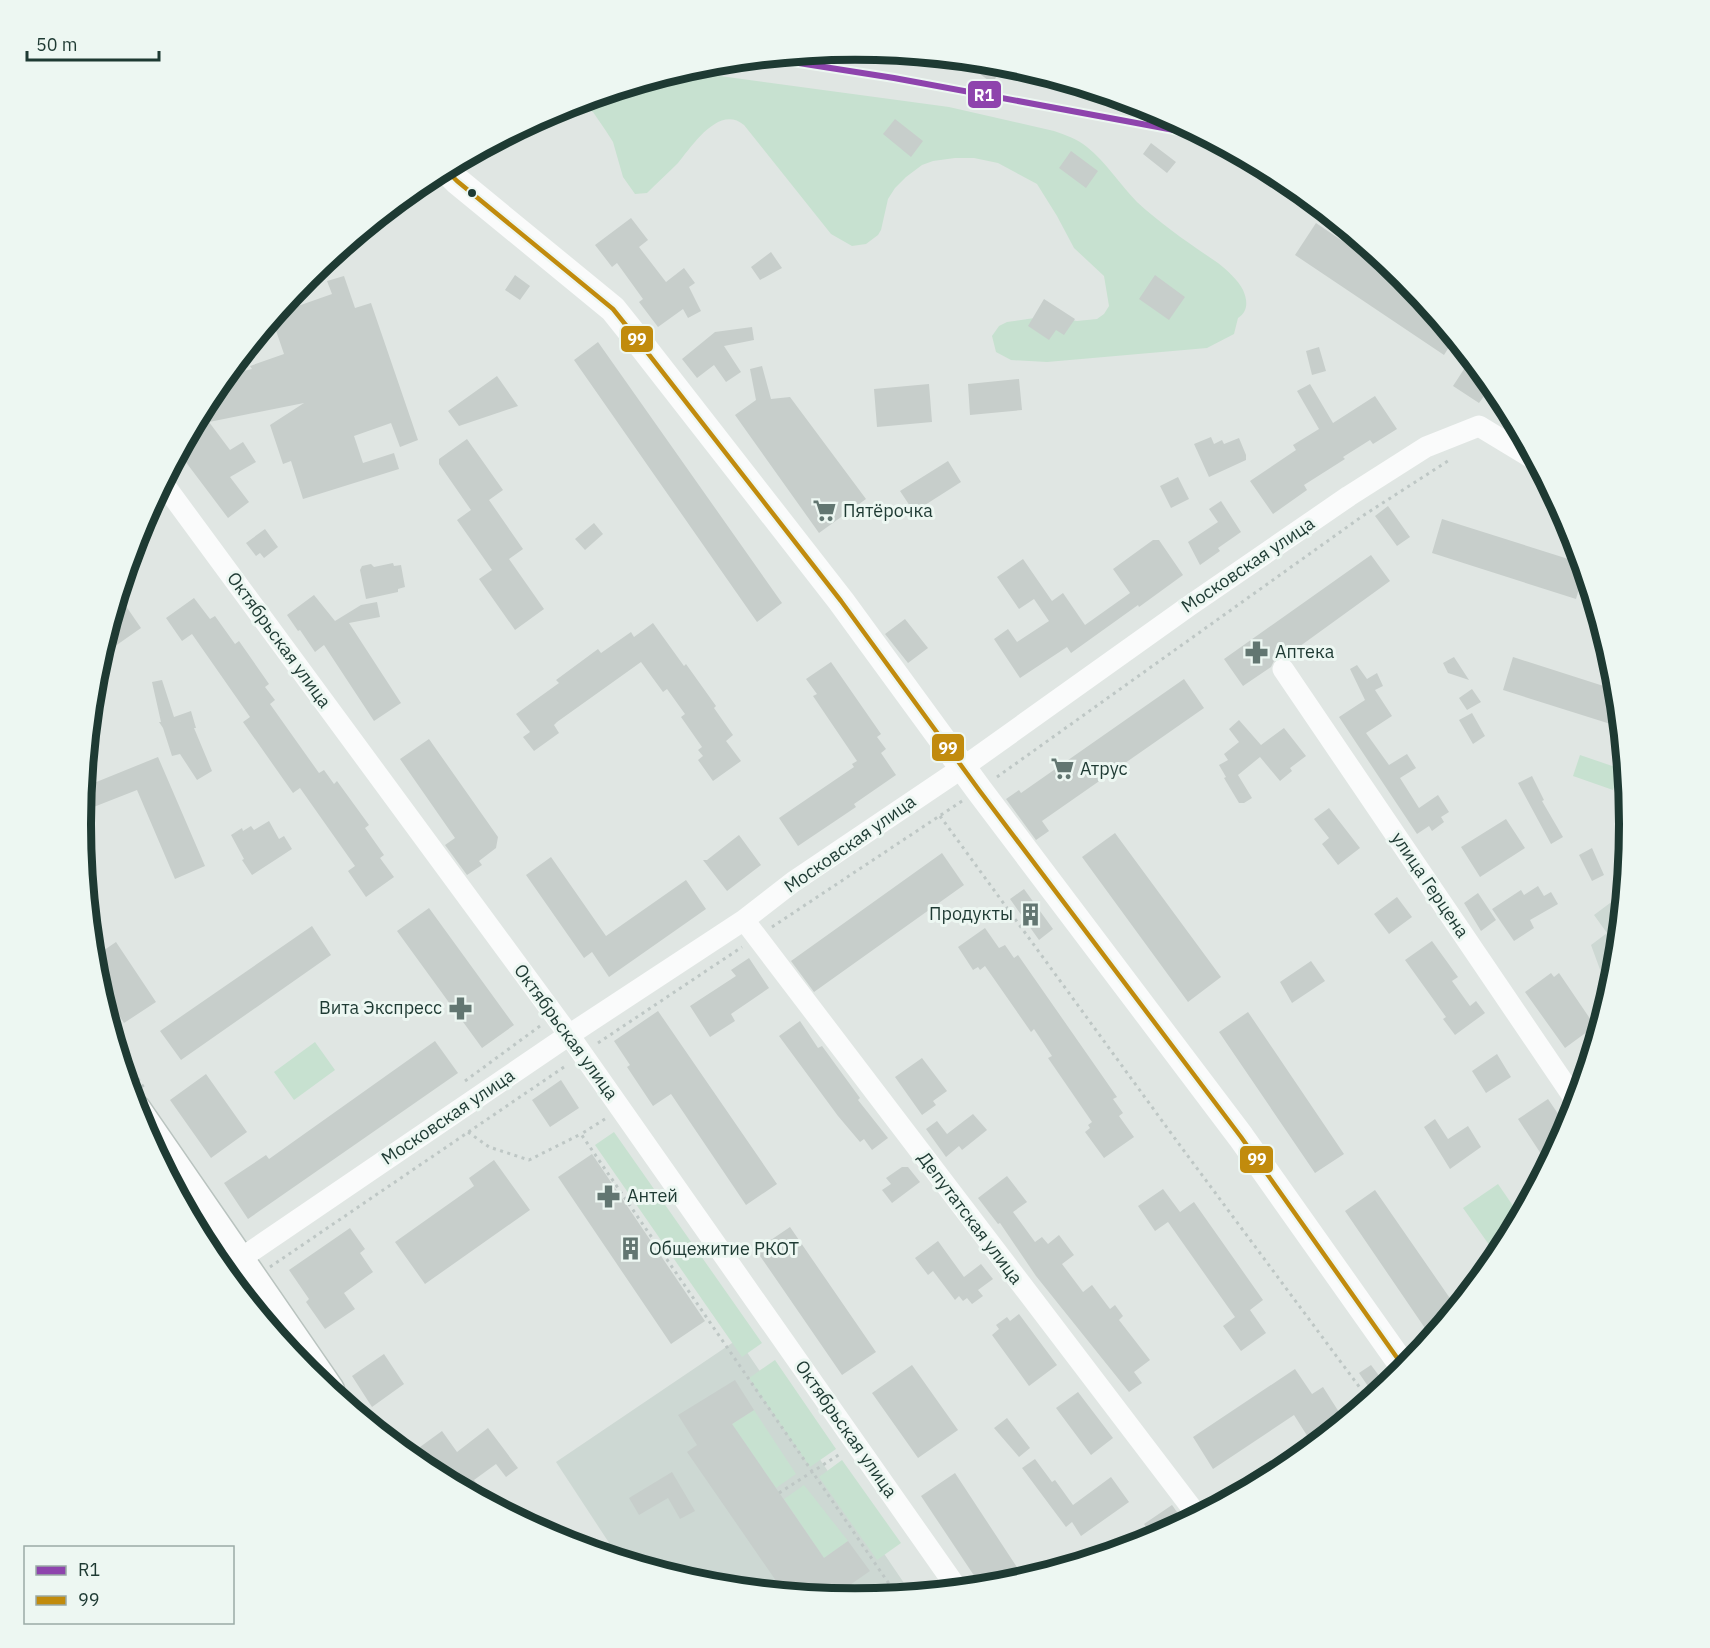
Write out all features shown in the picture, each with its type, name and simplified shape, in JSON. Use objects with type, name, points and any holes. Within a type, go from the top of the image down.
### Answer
[{"type":"main road","points":[[167,1156],[299,1347]]},
{"type":"street","points":[[452,176],[613,309],[841,601],[962,768],[1241,1137],[1399,1360]]},
{"type":"street","name":"Московская улица","points":[[243,1267],[569,1035],[744,920],[793,882],[962,768],[1189,606],[1349,496],[1426,447],[1479,426],[1522,452]]},
{"type":"street","name":"Октябрьская улица","points":[[168,490],[569,1035],[953,1581]]},
{"type":"street","name":"улица Герцена","points":[[1283,669],[1570,1092]]},
{"type":"street","name":"Депутатская улица","points":[[744,920],[1193,1509]]},
{"type":"path","points":[[595,1045],[979,790],[1364,515],[1454,457]]},
{"type":"path","points":[[940,816],[1364,1393]]},
{"type":"path","points":[[243,1267],[468,1132],[571,1062]]},
{"type":"path","points":[[468,1132],[489,1147],[529,1160],[581,1134],[609,1116]]},
{"type":"path","points":[[581,1134],[891,1587]]},
{"type":"path","points":[[779,1493],[844,1451]]},
{"type":"shaded area","points":[[1614,900],[1603,978],[1591,945],[1607,933],[1594,915]]},
{"type":"shaded area","points":[[738,1339],[904,1583],[899,1586],[855,1588],[755,1581],[657,1562],[612,1548],[556,1462]]},
{"type":"green space","points":[[709,75],[949,107],[1054,131],[1083,144],[1094,153],[1137,202],[1232,275],[1245,294],[1245,309],[1238,318],[1234,334],[1207,348],[1047,362],[1011,360],[996,352],[992,336],[999,326],[1007,322],[1048,316],[1077,321],[1097,319],[1109,306],[1104,276],[1074,248],[1037,184],[998,163],[974,158],[933,161],[922,165],[895,188],[888,199],[878,235],[866,244],[852,246],[831,234],[744,125],[735,120],[716,123],[698,138],[678,163],[647,193],[635,194],[623,177],[613,142],[593,112],[588,109],[657,86]]},
{"type":"green space","points":[[1580,755],[1616,767],[1617,779],[1613,790],[1573,776]]},
{"type":"green space","points":[[315,1042],[335,1070],[294,1100],[274,1072]]},
{"type":"green space","points":[[614,1132],[762,1343],[742,1357],[595,1145]]},
{"type":"green space","points":[[1498,1184],[1515,1209],[1491,1247],[1463,1208]]},
{"type":"green space","points":[[775,1360],[836,1449],[810,1467],[749,1378]]},
{"type":"green space","points":[[754,1410],[796,1474],[776,1488],[732,1424]]},
{"type":"green space","points":[[842,1460],[901,1543],[877,1560],[819,1477]]},
{"type":"green space","points":[[804,1485],[848,1541],[824,1558],[784,1499]]},
{"type":"building","points":[[982,71],[999,74],[992,83],[980,74]]},
{"type":"building","points":[[895,119],[923,141],[911,157],[883,134]]},
{"type":"building","points":[[1151,143],[1176,162],[1167,173],[1143,154]]},
{"type":"building","points":[[1071,151],[1098,171],[1086,188],[1059,168]]},
{"type":"building","points":[[631,218],[648,240],[639,247],[666,282],[684,268],[695,283],[689,287],[701,311],[688,318],[683,309],[658,327],[639,302],[643,299],[617,263],[612,267],[595,245]]},
{"type":"building","points":[[1316,223],[1368,258],[1395,284],[1450,346],[1444,355],[1295,255]]},
{"type":"building","points":[[771,252],[782,268],[760,280],[751,267]]},
{"type":"building","points":[[515,275],[530,286],[520,300],[505,290]]},
{"type":"building","points":[[1155,275],[1185,297],[1169,320],[1139,299]]},
{"type":"building","points":[[344,276],[355,308],[371,303],[418,440],[400,447],[391,423],[354,436],[363,463],[394,453],[399,469],[303,499],[291,461],[283,464],[270,425],[304,403],[209,422],[230,450],[243,442],[256,462],[230,477],[249,502],[228,518],[184,459],[240,372],[252,369],[250,366],[284,354],[275,327],[292,308],[332,294],[327,281]]},
{"type":"building","points":[[1044,299],[1075,319],[1064,335],[1056,330],[1049,340],[1028,326]]},
{"type":"building","points":[[752,327],[754,340],[724,346],[741,372],[726,382],[714,365],[697,378],[682,359],[715,332]]},
{"type":"building","points":[[598,342],[782,603],[757,622],[574,360]]},
{"type":"building","points":[[1319,347],[1326,371],[1312,375],[1306,351]]},
{"type":"building","points":[[762,366],[771,399],[790,397],[866,499],[819,533],[735,415],[756,400],[750,369]]},
{"type":"building","points":[[1466,366],[1486,394],[1479,403],[1453,386]]},
{"type":"building","points":[[497,376],[518,406],[459,426],[448,411]]},
{"type":"building","points":[[1019,379],[1022,410],[970,415],[968,384]]},
{"type":"building","points":[[929,384],[932,422],[877,427],[874,389]]},
{"type":"building","points":[[1310,384],[1333,423],[1375,396],[1397,429],[1373,444],[1370,440],[1343,457],[1345,459],[1304,485],[1307,490],[1273,514],[1250,481],[1296,450],[1293,445],[1319,429],[1297,391]]},
{"type":"building","points":[[1211,437],[1214,444],[1222,440],[1224,444],[1239,438],[1246,460],[1209,477],[1194,444]]},
{"type":"building","points":[[467,439],[503,490],[489,500],[523,549],[509,559],[544,609],[515,630],[479,579],[492,570],[457,520],[471,510],[439,464],[439,459]]},
{"type":"building","points":[[948,461],[961,482],[914,512],[900,491]]},
{"type":"building","points":[[1178,477],[1189,499],[1171,508],[1160,486]]},
{"type":"building","points":[[1221,501],[1241,532],[1218,548],[1220,551],[1200,565],[1188,542],[1218,522],[1209,509]]},
{"type":"building","points":[[1388,506],[1410,537],[1397,546],[1375,516]]},
{"type":"building","points":[[1442,519],[1571,560],[1580,585],[1576,599],[1432,553]]},
{"type":"building","points":[[594,523],[603,534],[585,550],[575,539]]},
{"type":"building","points":[[265,529],[278,547],[264,558],[260,553],[256,556],[246,543]]},
{"type":"building","points":[[1153,540],[1159,540],[1183,575],[1071,653],[1067,647],[1020,678],[994,639],[1008,629],[1017,642],[1049,621],[1034,599],[1019,609],[997,577],[1023,559],[1052,601],[1063,593],[1085,625],[1130,593],[1113,569]]},
{"type":"building","points":[[1371,555],[1390,581],[1285,657],[1275,659],[1271,667],[1243,686],[1224,659]]},
{"type":"building","points":[[393,563],[394,566],[401,565],[405,587],[398,589],[398,592],[366,599],[360,570],[362,566],[371,564],[374,567]]},
{"type":"building","points":[[314,595],[335,621],[361,605],[377,602],[380,617],[349,623],[401,703],[374,721],[324,645],[315,652],[287,615]]},
{"type":"building","points":[[194,598],[210,619],[215,616],[235,644],[239,641],[269,684],[265,687],[275,700],[270,704],[319,773],[324,770],[334,784],[337,781],[369,825],[365,828],[384,855],[380,858],[394,877],[366,897],[348,871],[355,866],[300,788],[293,793],[243,722],[250,717],[192,634],[182,641],[166,618]]},
{"type":"building","points":[[124,603],[141,628],[112,648]]},
{"type":"building","points":[[905,619],[928,648],[908,663],[885,634]]},
{"type":"building","points":[[653,623],[716,706],[714,708],[733,735],[726,741],[741,761],[713,781],[698,760],[703,756],[698,750],[702,747],[681,717],[685,714],[667,689],[663,692],[641,662],[557,722],[554,725],[559,733],[534,751],[523,737],[530,732],[516,714],[559,683],[556,680],[598,649],[601,653],[631,632],[634,637]]},
{"type":"building","points":[[1454,657],[1469,680],[1448,673],[1443,663]]},
{"type":"building","points":[[1513,657],[1606,687],[1612,724],[1503,690]]},
{"type":"building","points":[[831,662],[881,734],[877,737],[886,749],[881,753],[896,775],[854,804],[856,807],[798,846],[779,818],[854,767],[852,764],[857,761],[813,696],[817,694],[806,679]]},
{"type":"building","points":[[1357,665],[1367,679],[1377,673],[1383,686],[1375,690],[1392,716],[1366,733],[1389,765],[1407,754],[1416,768],[1400,778],[1419,808],[1438,795],[1449,812],[1441,817],[1444,822],[1432,831],[1429,826],[1417,834],[1339,717],[1365,700],[1350,669]]},
{"type":"building","points":[[1184,679],[1204,708],[1042,821],[1049,831],[1036,840],[1006,799],[1019,790],[1021,793]]},
{"type":"building","points":[[162,680],[174,717],[191,711],[196,728],[194,728],[212,771],[197,780],[180,754],[172,756],[159,722],[161,722],[152,682]]},
{"type":"building","points":[[1472,689],[1481,702],[1467,710],[1459,698]]},
{"type":"building","points":[[1472,713],[1485,736],[1473,744],[1459,720]]},
{"type":"building","points":[[1239,720],[1261,745],[1284,728],[1306,756],[1290,768],[1292,771],[1280,781],[1260,757],[1238,775],[1252,798],[1244,803],[1239,803],[1219,765],[1228,760],[1224,754],[1239,742],[1229,729]]},
{"type":"building","points":[[429,739],[498,837],[496,848],[479,861],[482,865],[467,875],[445,845],[455,838],[400,759]]},
{"type":"building","points":[[158,757],[205,866],[175,879],[137,790],[92,808],[93,784]]},
{"type":"building","points":[[1532,776],[1544,800],[1542,801],[1563,837],[1551,844],[1518,783]]},
{"type":"building","points":[[1329,808],[1360,848],[1338,865],[1322,844],[1329,838],[1314,819]]},
{"type":"building","points":[[1506,819],[1525,848],[1480,877],[1461,847]]},
{"type":"building","points":[[269,821],[279,839],[284,836],[292,849],[252,875],[242,860],[244,859],[231,835],[242,828],[243,831],[251,826],[254,830]]},
{"type":"building","points":[[1115,833],[1221,977],[1188,1002],[1082,857]]},
{"type":"building","points":[[739,835],[761,865],[727,891],[703,860],[707,860]]},
{"type":"building","points":[[1592,848],[1604,875],[1592,881],[1579,855]]},
{"type":"building","points":[[942,853],[964,885],[814,992],[791,961]]},
{"type":"building","points":[[551,857],[606,936],[686,880],[706,909],[609,977],[592,952],[584,958],[526,875]]},
{"type":"building","points":[[1538,886],[1544,896],[1551,892],[1558,904],[1530,920],[1534,928],[1514,941],[1492,909],[1521,890],[1524,895]]},
{"type":"building","name":"Продукты","points":[[1024,889],[1053,929],[1039,940],[1010,899]]},
{"type":"building","points":[[1478,893],[1496,920],[1481,931],[1464,903]]},
{"type":"building","points":[[1397,897],[1412,917],[1389,934],[1374,914]]},
{"type":"building","points":[[429,908],[514,1025],[482,1048],[397,931]]},
{"type":"building","points":[[312,926],[331,955],[181,1060],[160,1031]]},
{"type":"building","points":[[985,928],[999,948],[1005,945],[1014,958],[1018,955],[1117,1097],[1113,1099],[1123,1113],[1119,1116],[1134,1137],[1104,1158],[1085,1132],[1090,1128],[1088,1125],[1092,1122],[1048,1058],[1052,1056],[1034,1029],[1031,1032],[985,966],[980,970],[978,967],[973,970],[958,947]]},
{"type":"building","points":[[1432,941],[1458,977],[1452,981],[1470,1006],[1476,1001],[1485,1013],[1455,1035],[1443,1019],[1446,1017],[1405,960]]},
{"type":"building","points":[[116,942],[156,1002],[124,1023],[114,1008],[102,951]]},
{"type":"building","points":[[749,958],[769,988],[731,1014],[735,1021],[710,1037],[690,1006],[736,976],[731,970]]},
{"type":"building","points":[[1311,961],[1325,981],[1292,1003],[1280,982]]},
{"type":"building","points":[[1551,973],[1554,977],[1559,973],[1593,1023],[1591,1029],[1565,1048],[1525,992]]},
{"type":"building","points":[[658,1011],[777,1184],[746,1205],[671,1094],[653,1106],[627,1067],[630,1065],[614,1041]]},
{"type":"building","points":[[1248,1012],[1344,1154],[1315,1173],[1219,1032]]},
{"type":"building","points":[[800,1021],[818,1048],[822,1046],[860,1098],[858,1100],[888,1138],[872,1150],[864,1139],[860,1142],[838,1116],[779,1036]]},
{"type":"building","points":[[435,1041],[458,1073],[248,1219],[224,1183],[266,1155],[269,1159]]},
{"type":"building","points":[[1497,1054],[1511,1077],[1486,1093],[1472,1071]]},
{"type":"building","points":[[922,1058],[947,1091],[933,1101],[936,1105],[922,1115],[895,1077]]},
{"type":"building","points":[[206,1074],[247,1132],[211,1158],[170,1100]]},
{"type":"building","points":[[561,1080],[579,1108],[550,1127],[532,1100]]},
{"type":"building","points":[[1548,1099],[1560,1117],[1543,1156],[1518,1119]]},
{"type":"building","points":[[973,1114],[987,1130],[962,1150],[959,1146],[946,1157],[926,1129],[937,1121],[947,1134]]},
{"type":"building","points":[[1435,1119],[1448,1139],[1468,1126],[1481,1147],[1450,1169],[1424,1127]]},
{"type":"building","name":"Общежитие РКОТ","points":[[592,1154],[705,1321],[671,1344],[558,1177]]},
{"type":"building","points":[[494,1160],[530,1210],[425,1284],[395,1242],[474,1186],[469,1178]]},
{"type":"building","points":[[902,1167],[908,1167],[920,1182],[892,1203],[882,1190],[891,1184],[886,1178]]},
{"type":"building","points":[[1007,1176],[1027,1202],[1013,1212],[1035,1242],[1042,1237],[1048,1244],[1059,1235],[1074,1255],[1062,1264],[1083,1292],[1092,1285],[1110,1309],[1115,1305],[1123,1316],[1119,1320],[1150,1360],[1134,1372],[1142,1383],[1129,1392],[1036,1276],[1000,1223],[998,1224],[978,1198]]},
{"type":"building","points":[[1163,1189],[1180,1212],[1194,1202],[1263,1300],[1250,1310],[1266,1333],[1241,1351],[1223,1326],[1235,1317],[1168,1222],[1155,1231],[1138,1206]]},
{"type":"building","points":[[1375,1190],[1452,1301],[1427,1331],[1345,1211]]},
{"type":"building","points":[[790,1227],[876,1352],[842,1375],[756,1250]]},
{"type":"building","points":[[350,1228],[365,1249],[360,1253],[373,1272],[344,1293],[355,1309],[325,1329],[306,1302],[309,1299],[289,1270]]},
{"type":"building","points":[[938,1241],[964,1277],[981,1264],[993,1279],[978,1290],[983,1296],[972,1304],[967,1298],[963,1301],[959,1296],[955,1300],[933,1271],[928,1275],[915,1258]]},
{"type":"building","points":[[1019,1314],[1057,1365],[1029,1386],[992,1335],[999,1329],[996,1325],[1007,1317],[1010,1321]]},
{"type":"building","points":[[384,1354],[404,1384],[372,1407],[352,1376]]},
{"type":"building","points":[[912,1365],[958,1430],[918,1458],[872,1393]]},
{"type":"building","points":[[1371,1365],[1381,1378],[1369,1388],[1359,1373]]},
{"type":"building","points":[[1295,1369],[1312,1394],[1323,1387],[1340,1414],[1309,1438],[1294,1415],[1213,1469],[1193,1437]]},
{"type":"building","points":[[735,1380],[754,1410],[732,1424],[824,1558],[848,1541],[870,1571],[846,1588],[778,1583],[687,1452],[697,1445],[678,1415]]},
{"type":"building","points":[[1078,1392],[1113,1438],[1091,1455],[1056,1408]]},
{"type":"building","points":[[1007,1418],[1030,1448],[1019,1457],[994,1428]]},
{"type":"building","points":[[488,1428],[518,1468],[506,1477],[496,1464],[474,1480],[483,1491],[417,1449],[442,1431],[457,1452]]},
{"type":"building","points":[[1035,1459],[1052,1482],[1055,1480],[1073,1505],[1111,1477],[1129,1502],[1081,1536],[1072,1522],[1066,1527],[1022,1468]]},
{"type":"building","points":[[672,1472],[695,1511],[680,1519],[668,1498],[639,1515],[629,1498]]},
{"type":"building","points":[[955,1473],[1019,1570],[975,1578],[921,1496]]},
{"type":"building","points":[[1172,1505],[1179,1515],[1148,1530],[1144,1524]]},
{"type":"transit line","name":"R1","points":[[797,63],[894,78],[1173,130]]},
{"type":"transit line","name":"99","points":[[452,176],[613,309],[841,601],[979,790],[1241,1137],[1399,1360]]},
{"type":"place","name":"Пятёрочка","points":[[825,511]]},
{"type":"place","name":"Аптека","points":[[1257,652]]},
{"type":"place","name":"Атрус","points":[[1062,769]]},
{"type":"place","name":"Продукты","points":[[1031,914]]},
{"type":"place","name":"Вита Экспресс","points":[[460,1008]]},
{"type":"place","name":"Антей","points":[[609,1196]]},
{"type":"place","name":"Общежитие РКОТ","points":[[631,1249]]}]
